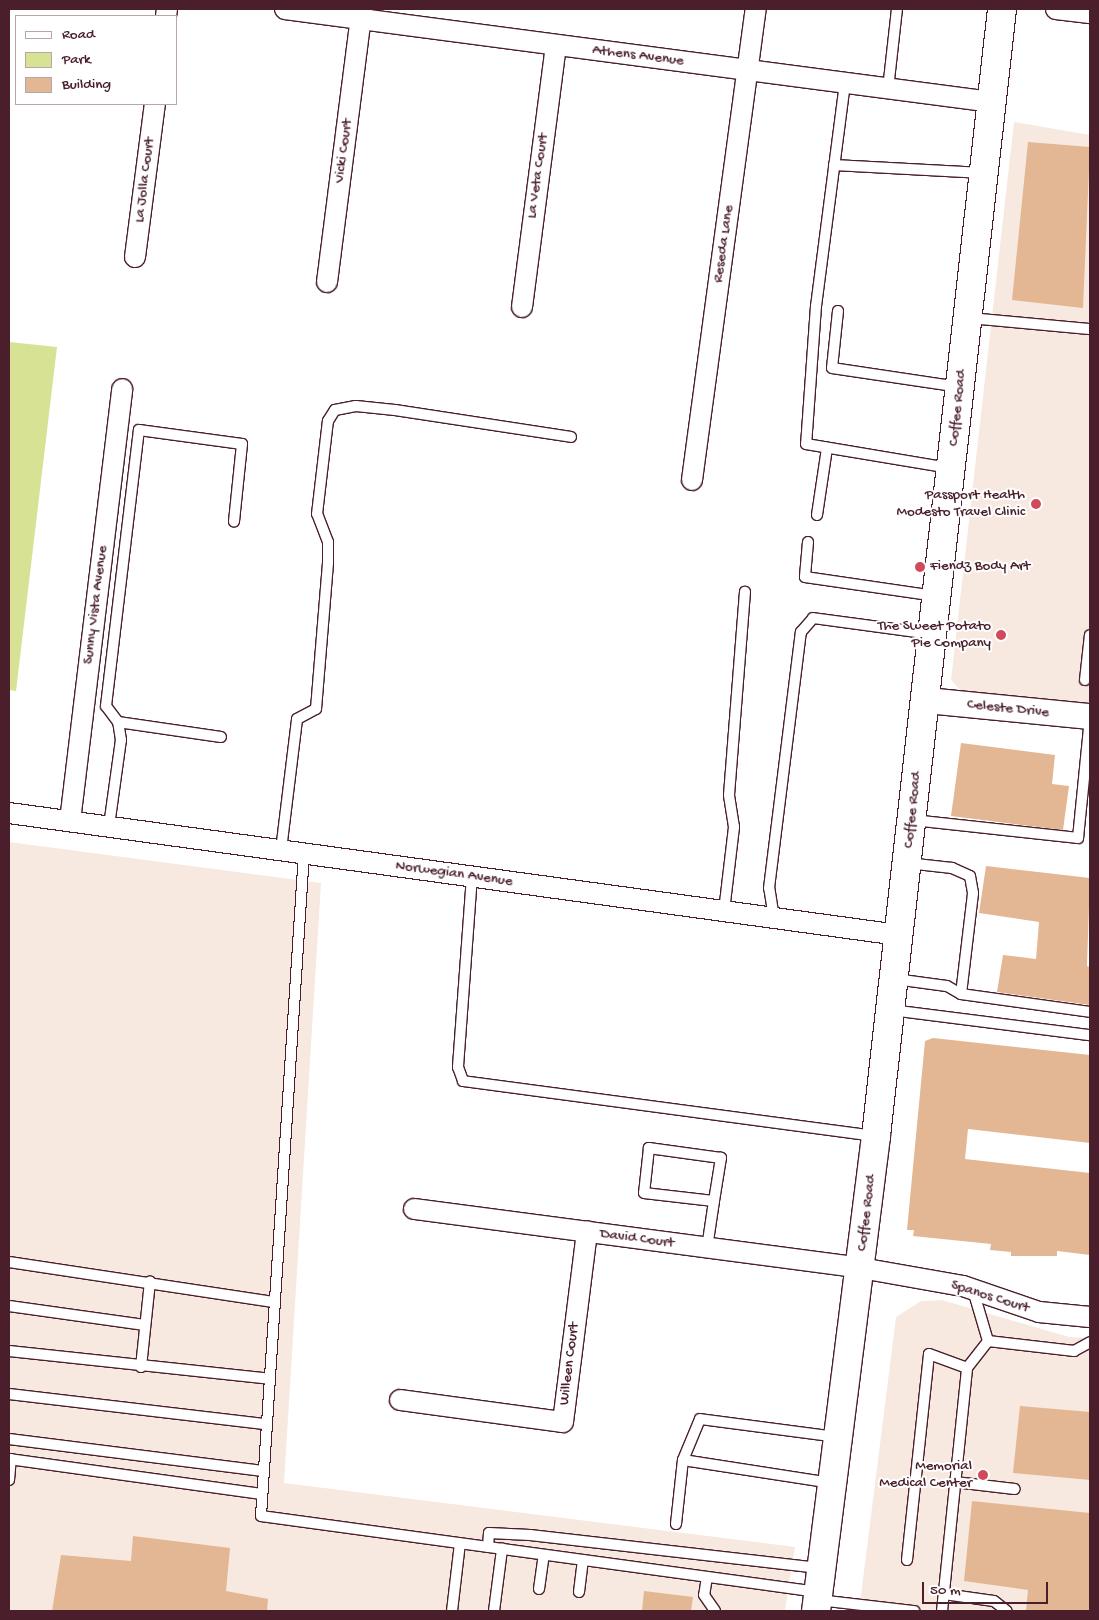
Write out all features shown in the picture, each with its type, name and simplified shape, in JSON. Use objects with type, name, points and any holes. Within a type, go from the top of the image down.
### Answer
[{"type":"main road","name":"Coffee Road","points":[[819,1593],[861,1268],[1002,9]]},
{"type":"street","name":"Athens Avenue","points":[[285,9],[361,14],[556,45],[991,102]]},
{"type":"street","name":"Reseda Lane","points":[[692,480],[756,9]]},
{"type":"street","points":[[1056,9],[1090,13]]},
{"type":"street","name":"Vicki Court","points":[[327,282],[361,14]]},
{"type":"street","name":"La Veta Court","points":[[522,307],[556,45]]},
{"type":"street","name":"La Jolla Court","points":[[135,256],[155,105]]},
{"type":"street","name":"Sunny Vista Avenue","points":[[70,821],[122,389]]},
{"type":"street","name":"Celeste Drive","points":[[926,700],[1090,716]]},
{"type":"street","name":"Norwegian Avenue","points":[[9,812],[899,935]]},
{"type":"street","name":"David Court","points":[[414,1209],[861,1268]]},
{"type":"street","name":"Willeen Court","points":[[400,1400],[563,1422],[587,1232]]},
{"type":"street","name":"Spanos Court","points":[[861,1268],[973,1290],[1039,1312],[1090,1317]]},
{"type":"lane","points":[[888,89],[897,9]]},
{"type":"lane","points":[[845,83],[816,306],[806,444],[951,468]]},
{"type":"lane","points":[[834,165],[984,173]]},
{"type":"lane","points":[[838,311],[832,368],[960,387]]},
{"type":"lane","points":[[968,317],[1090,329]]},
{"type":"lane","points":[[281,850],[297,719],[316,709],[328,562],[328,542],[317,514],[328,421],[335,410],[356,406],[395,410],[571,437]]},
{"type":"lane","points":[[109,826],[120,740],[118,722],[106,706],[139,430],[242,444],[234,522]]},
{"type":"lane","points":[[817,515],[827,448]]},
{"type":"lane","points":[[808,542],[805,576],[937,596]]},
{"type":"lane","points":[[724,911],[734,827],[729,795],[744,592]]},
{"type":"lane","points":[[774,918],[769,888],[802,632],[813,618],[933,634]]},
{"type":"lane","points":[[1085,680],[1090,635]]},
{"type":"lane","points":[[912,820],[1078,838],[1090,716]]},
{"type":"lane","points":[[118,722],[221,737]]},
{"type":"lane","points":[[304,853],[261,1516],[819,1593]]},
{"type":"lane","points":[[907,863],[952,868],[970,876],[973,893],[961,994]]},
{"type":"lane","points":[[472,876],[458,1067],[463,1081],[876,1136]]},
{"type":"lane","points":[[894,978],[947,986],[961,994],[1090,1012]]},
{"type":"lane","points":[[890,1010],[1090,1035]]},
{"type":"lane","points":[[707,1248],[721,1158],[649,1148],[644,1193],[714,1201]]},
{"type":"lane","points":[[9,1262],[202,1289],[237,1299],[274,1302]]},
{"type":"lane","points":[[141,1367],[150,1281]]},
{"type":"lane","points":[[973,1290],[988,1341]]},
{"type":"lane","points":[[9,1306],[145,1325]]},
{"type":"lane","points":[[988,1341],[1074,1351],[1090,1342]]},
{"type":"lane","points":[[942,1611],[967,1368],[988,1341]]},
{"type":"lane","points":[[9,1351],[141,1367],[269,1379]]},
{"type":"lane","points":[[907,1560],[929,1354],[967,1368]]},
{"type":"lane","points":[[9,1394],[266,1424]]},
{"type":"lane","points":[[676,1524],[683,1460],[700,1419],[839,1437]]},
{"type":"lane","points":[[9,1439],[263,1472]]},
{"type":"lane","points":[[9,1480],[10,1459],[262,1494]]},
{"type":"lane","points":[[683,1460],[833,1483]]},
{"type":"lane","points":[[955,1482],[1014,1489]]},
{"type":"lane","points":[[488,1547],[489,1533],[530,1535],[914,1611]]},
{"type":"lane","points":[[452,1611],[460,1543]]},
{"type":"lane","points":[[494,1611],[502,1549]]},
{"type":"lane","points":[[539,1589],[544,1555]]},
{"type":"lane","points":[[579,1592],[583,1560]]},
{"type":"lane","points":[[707,1577],[704,1595],[715,1611]]},
{"type":"lane","points":[[944,1594],[986,1599],[1007,1611]]},
{"type":"shaded area","points":[[1014,122],[1090,135],[1090,705],[963,693],[951,680]]},
{"type":"shaded area","points":[[9,842],[321,883],[284,1483],[795,1547],[785,1611],[9,1611]]},
{"type":"shaded area","name":"Memorial Medical Center","points":[[942,1300],[1069,1337],[1090,1338],[1090,1611],[859,1611],[896,1317],[921,1301]]},
{"type":"green space","points":[[9,342],[57,347],[16,691],[9,690]]},
{"type":"building","points":[[1028,142],[1090,147],[1083,308],[1012,300]]},
{"type":"building","points":[[961,743],[1055,755],[1052,784],[1069,786],[1063,830],[951,816]]},
{"type":"building","points":[[986,866],[1090,878],[1087,966],[1090,967],[1090,1005],[997,992],[1003,955],[1036,959],[1039,922],[979,913]]},
{"type":"building","points":[[933,1038],[1090,1055],[1090,1143],[968,1129],[965,1159],[1090,1173],[1090,1255],[1057,1251],[1057,1256],[1011,1256],[1011,1252],[990,1250],[991,1244],[913,1236],[914,1230],[907,1230],[925,1041]]},
{"type":"building","points":[[1020,1406],[1090,1412],[1090,1480],[1013,1473]]},
{"type":"building","points":[[972,1501],[1090,1513],[1090,1611],[1026,1611],[1028,1590],[964,1581]]},
{"type":"building","points":[[133,1536],[230,1548],[226,1591],[268,1599],[267,1611],[52,1611],[61,1555],[131,1561]]},
{"type":"building","points":[[644,1591],[693,1597],[691,1611],[642,1611]]},
{"type":"place","name":"Passport Health Modesto Travel Clinic","points":[[1036,504]]},
{"type":"place","name":"Fiendz Body Art","points":[[920,567]]},
{"type":"place","name":"The Sweet Potato Pie Company","points":[[1001,635]]},
{"type":"place","name":"Memorial Medical Center","points":[[983,1475]]}]
